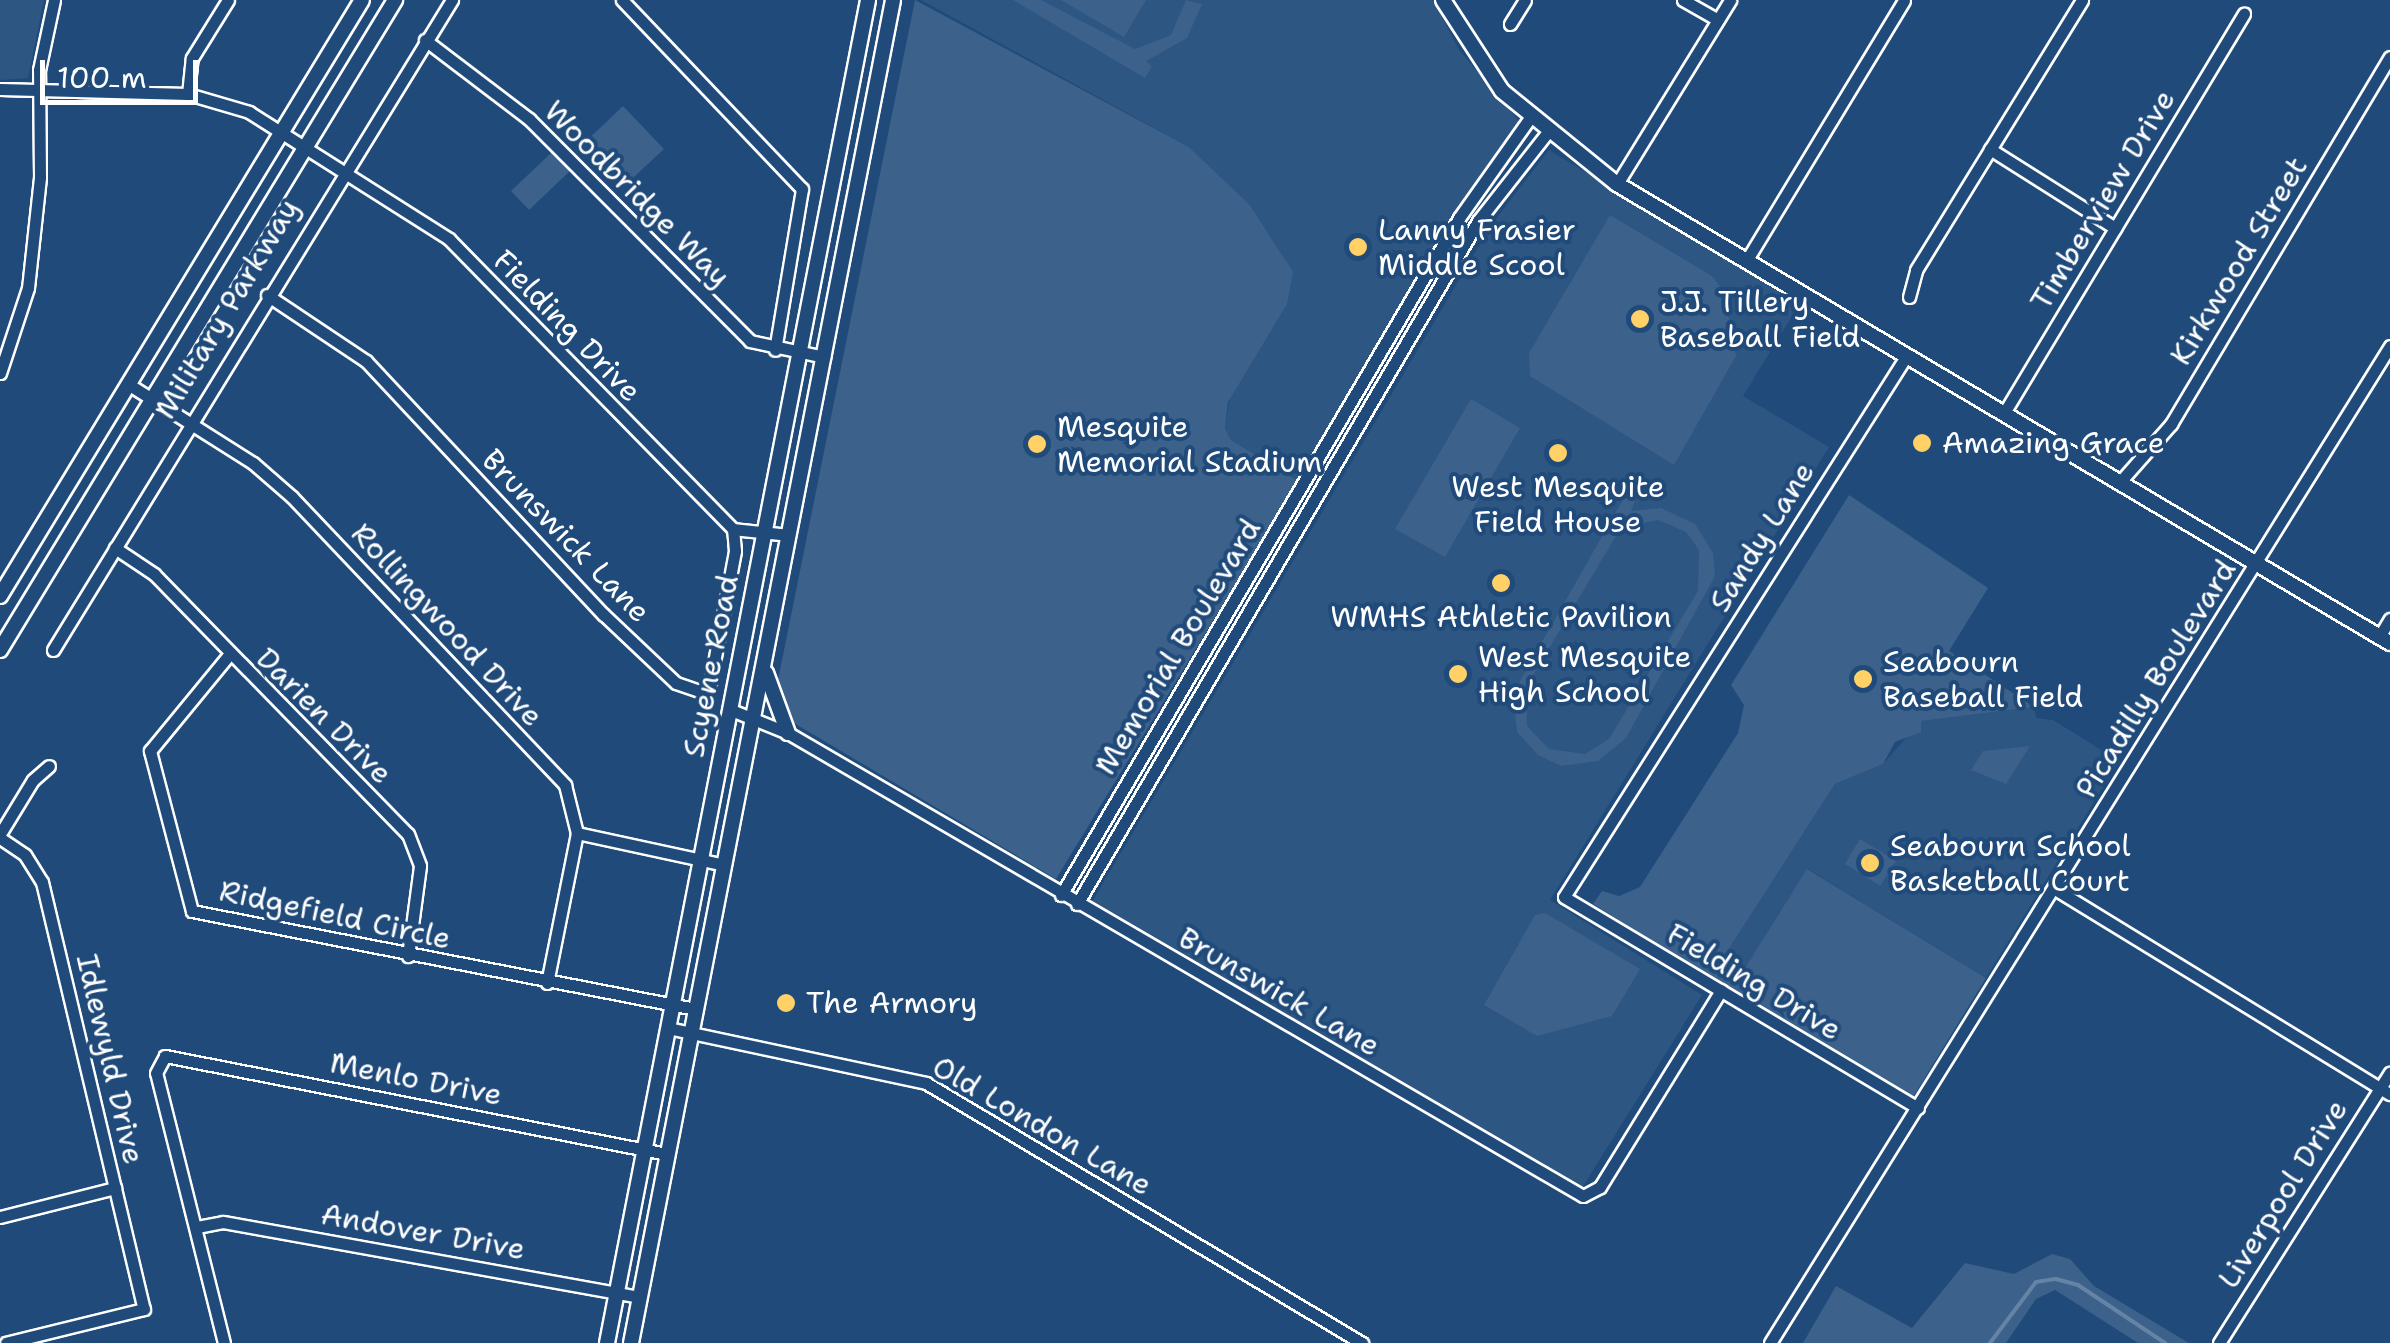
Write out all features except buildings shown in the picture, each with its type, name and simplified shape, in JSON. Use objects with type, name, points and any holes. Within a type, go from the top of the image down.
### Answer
[{"type":"main road","name":"Military Parkway","points":[[0,596],[362,0]]},
{"type":"main road","name":"Military Parkway","points":[[0,650],[395,0]]},
{"type":"main road","name":"Scyene Road","points":[[631,1343],[893,0]]},
{"type":"main road","points":[[1442,0],[1474,56],[1528,118],[1617,184],[1748,258],[2384,640]]},
{"type":"main road","name":"Scyene Road","points":[[606,1343],[868,1]]},
{"type":"main road","points":[[765,666],[788,733]]},
{"type":"street","points":[[0,373],[33,258],[43,32],[54,0]]},
{"type":"street","points":[[188,94],[192,58],[228,0]]},
{"type":"street","name":"Military Parkway","points":[[53,650],[342,171],[452,0]]},
{"type":"street","points":[[622,0],[802,189],[775,350]]},
{"type":"street","points":[[859,0],[879,0]]},
{"type":"street","points":[[1510,24],[1526,0]]},
{"type":"street","points":[[1683,0],[1718,20]]},
{"type":"street","points":[[1617,184],[1730,0]]},
{"type":"street","points":[[1748,258],[1904,0]]},
{"type":"street","points":[[1910,297],[1916,270],[2082,0]]},
{"type":"street","name":"Timberview Drive","points":[[2004,413],[2244,13]]},
{"type":"street","name":"Woodbridge Way","points":[[425,40],[529,119],[750,341],[775,350],[824,357]]},
{"type":"street","name":"Kirkwood Street","points":[[2119,483],[2171,424],[2390,57]]},
{"type":"street","name":"Fielding Drive","points":[[0,89],[188,94],[231,103],[449,239],[733,529]]},
{"type":"street","name":"Memorial Boulevard","points":[[1061,895],[1459,218],[1528,118]]},
{"type":"street","name":"Memorial Boulevard","points":[[1077,904],[1478,220],[1547,134]]},
{"type":"street","points":[[1990,149],[2115,228]]},
{"type":"street","name":"Brunswick Lane","points":[[267,295],[366,361],[603,614],[676,682],[708,694],[735,551],[733,529]]},
{"type":"street","name":"Picadilly Boulevard","points":[[1770,1343],[2390,346]]},
{"type":"street","name":"Sandy Lane","points":[[1564,897],[1907,355]]},
{"type":"street","name":"Rollingwood Drive","points":[[128,384],[190,422],[292,497],[565,785],[577,833]]},
{"type":"street","points":[[733,529],[789,534]]},
{"type":"street","name":"Darien Drive","points":[[115,548],[154,574],[228,656],[418,851],[408,956]]},
{"type":"street","points":[[2384,640],[2390,619]]},
{"type":"street","name":"Ridgefield Circle","points":[[228,656],[150,752],[192,911],[695,1009]]},
{"type":"street","name":"Brunswick Lane","points":[[731,710],[754,715],[788,733],[1583,1196],[1600,1188],[1720,990]]},
{"type":"street","points":[[0,836],[32,780],[49,766]]},
{"type":"street","points":[[547,982],[577,833],[726,866]]},
{"type":"street","name":"Idlewyld Drive","points":[[0,836],[25,855],[42,882],[144,1309],[6,1343]]},
{"type":"street","points":[[2054,889],[2385,1091]]},
{"type":"street","name":"Fielding Drive","points":[[1564,897],[1918,1108]]},
{"type":"street","name":"Old London Lane","points":[[668,1028],[926,1083],[1362,1343]]},
{"type":"street","name":"Menlo Drive","points":[[197,1227],[162,1099],[158,1062],[178,1056],[667,1154]]},
{"type":"street","name":"Liverpool Drive","points":[[2219,1343],[2385,1091],[2390,1072]]},
{"type":"street","points":[[0,1216],[115,1188]]},
{"type":"street","name":"Andover Drive","points":[[197,1227],[223,1222],[640,1297]]},
{"type":"street","points":[[197,1227],[224,1343]]},
{"type":"shaded area","points":[[0,0],[44,0],[28,78],[0,80]]},
{"type":"shaded area","name":"Mesquite Memorial Stadium","points":[[915,0],[1189,147],[1249,204],[1293,272],[1287,304],[1228,402],[1225,428],[1231,440],[1298,481],[1056,879],[789,720],[776,690]]},
{"type":"shaded area","name":"Lanny Frasier Middle Scool","points":[[921,0],[1433,0],[1459,50],[1522,125],[1298,481],[1231,440],[1225,428],[1257,221],[1249,204],[1189,147]]},
{"type":"shaded area","points":[[1013,0],[1041,0],[1135,49],[1171,35],[1186,0],[1202,4],[1187,38],[1146,61],[1152,66],[1145,78]]},
{"type":"shaded area","points":[[1061,0],[1146,0],[1124,37]]},
{"type":"shaded area","points":[[623,106],[664,149],[620,190],[580,147]]},
{"type":"shaded area","name":"West Mesquite High School","points":[[1549,150],[1800,303],[1743,396],[1829,447],[1550,900],[1702,995],[1582,1188],[1092,902],[1492,224]]},
{"type":"shaded area","points":[[552,152],[570,171],[529,210],[511,191]]},
{"type":"shaded area","name":"J.J. Tillery Baseball Field","points":[[1610,215],[1712,276],[1724,292],[1736,356],[1674,465],[1530,376],[1529,353]]},
{"type":"shaded area","points":[[1471,399],[1520,428],[1445,557],[1395,529]]},
{"type":"shaded area","points":[[1849,495],[1988,588],[1949,651],[2034,707],[1921,721],[1921,732],[1895,742],[1883,764],[1835,784],[1716,969],[1737,981],[1807,869],[1986,978],[1910,1102],[1593,904],[1602,891],[1619,896],[1640,887],[1738,733],[1744,705],[1731,685]]},
{"type":"shaded area","points":[[1625,496],[1635,501],[1631,511],[1661,508],[1695,524],[1713,553],[1715,576],[1626,738],[1598,761],[1561,766],[1538,755],[1517,732],[1513,693]],"holes":[[[1658,520],[1686,532],[1699,550],[1698,591],[1609,739],[1585,754],[1549,749],[1527,726],[1526,687],[1616,536],[1630,525]]]},
{"type":"shaded area","points":[[2034,707],[2036,718],[2053,720],[2119,761],[1986,978],[1808,869],[1737,982],[1716,969],[1835,784],[1883,764],[1921,721]]},
{"type":"shaded area","points":[[2030,746],[2006,784],[1971,770],[1983,751]]},
{"type":"shaded area","name":"Seabourn School Basketball Court","points":[[1860,839],[1896,861],[1880,886],[1845,864]]},
{"type":"shaded area","points":[[1545,913],[1640,969],[1612,1016],[1537,1036],[1484,1005],[1535,915]]},
{"type":"shaded area","points":[[2052,1254],[2070,1259],[2094,1286],[2189,1343],[2138,1343],[2055,1290],[2036,1299],[2006,1343],[1803,1343],[1836,1286],[1912,1328],[1965,1263],[2014,1274]]},
{"type":"waterway","points":[[1990,1343],[2036,1282],[2056,1279],[2078,1285],[2165,1343]]},
{"type":"place","name":"Lanny Frasier Middle Scool","points":[[1358,247]]},
{"type":"place","name":"J.J. Tillery Baseball Field","points":[[1640,319]]},
{"type":"place","name":"Amazing Grace","points":[[1922,443]]},
{"type":"place","name":"Mesquite Memorial Stadium","points":[[1037,444]]},
{"type":"place","name":"West Mesquite Field House","points":[[1558,453]]},
{"type":"place","name":"WMHS Athletic Pavilion","points":[[1501,583]]},
{"type":"place","name":"West Mesquite High School","points":[[1458,674]]},
{"type":"place","name":"Seabourn Baseball Field","points":[[1863,679]]},
{"type":"place","name":"Seabourn School Basketball Court","points":[[1870,863]]},
{"type":"place","name":"The Armory","points":[[786,1003]]}]
